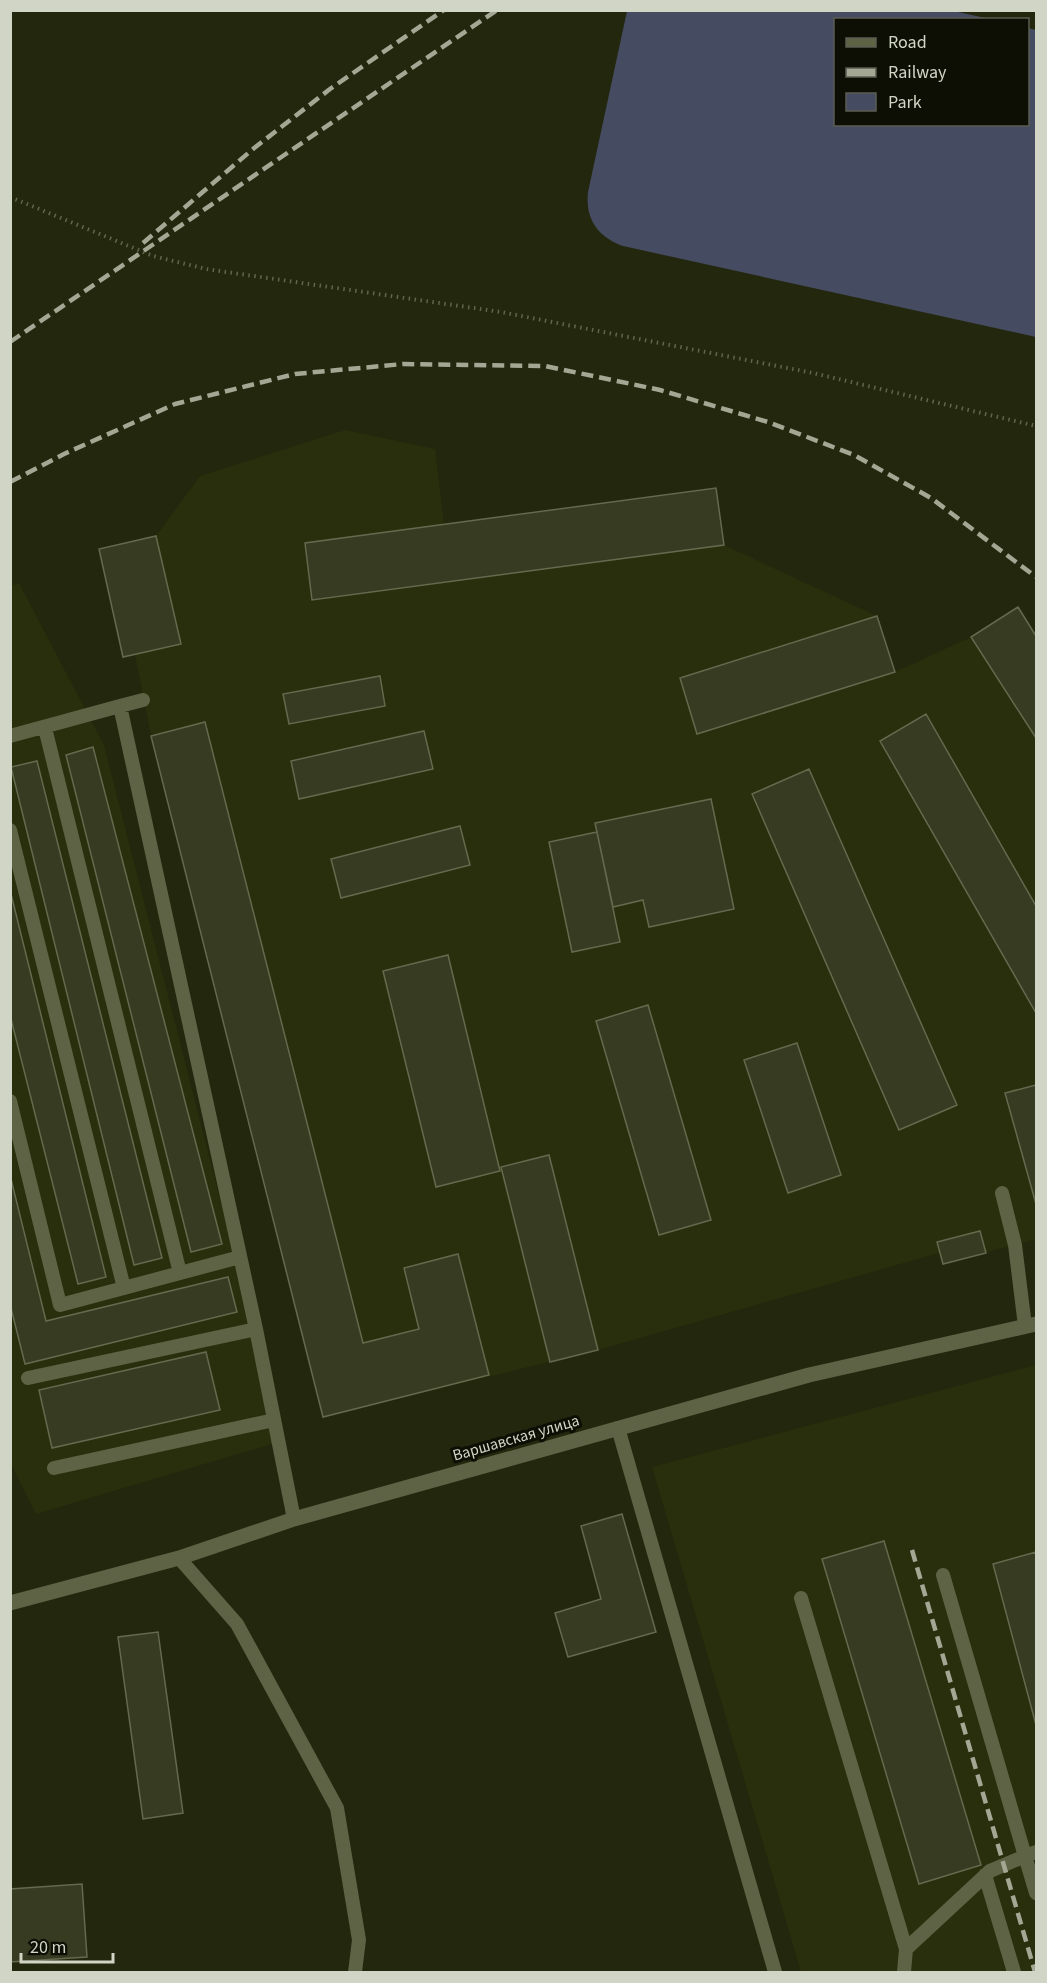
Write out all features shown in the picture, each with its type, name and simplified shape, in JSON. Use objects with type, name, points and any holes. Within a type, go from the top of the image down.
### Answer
[{"type":"street","name":"Варшавская улица","points":[[10,1603],[179,1558],[294,1519],[808,1375],[1031,1325]]},
{"type":"lane","points":[[10,736],[143,700]]},
{"type":"lane","points":[[120,706],[256,1329],[294,1519]]},
{"type":"lane","points":[[45,728],[180,1273]]},
{"type":"lane","points":[[10,830],[124,1288]]},
{"type":"lane","points":[[10,1101],[60,1305],[240,1257]]},
{"type":"lane","points":[[1002,1193],[1031,1325]]},
{"type":"lane","points":[[28,1378],[256,1329]]},
{"type":"lane","points":[[54,1468],[274,1420]]},
{"type":"lane","points":[[618,1428],[775,1972]]},
{"type":"lane","points":[[179,1558],[237,1624],[337,1808],[359,1940],[356,1972]]},
{"type":"lane","points":[[943,1575],[1031,1854],[1036,1893]]},
{"type":"lane","points":[[801,1598],[906,1949],[904,1972]]},
{"type":"lane","points":[[906,1949],[990,1871],[1031,1854]]},
{"type":"lane","points":[[985,1875],[1014,1972]]},
{"type":"path","points":[[10,197],[153,256],[206,269],[501,312],[813,373],[1036,426]]},
{"type":"shaded area","points":[[345,430],[435,449],[444,524],[716,488],[724,545],[877,616],[895,672],[971,637],[1018,607],[1036,636],[1036,1239],[943,1264],[939,1253],[598,1350],[323,1417],[151,736],[135,655],[123,657],[99,549],[156,536],[200,476]]},
{"type":"shaded area","points":[[19,583],[104,745],[282,1441],[36,1514],[11,1464],[10,586]]},
{"type":"shaded area","points":[[1036,1365],[1036,1972],[801,1972],[652,1467]]},
{"type":"green space","points":[[949,10],[985,18],[834,18],[834,126],[1029,126],[1029,28],[1036,30],[1036,337],[623,246],[607,238],[591,219],[588,192],[627,11]]},
{"type":"building","points":[[716,488],[724,545],[312,600],[305,543]]},
{"type":"building","points":[[156,536],[181,644],[123,657],[99,549]]},
{"type":"building","points":[[1018,607],[1036,636],[1036,738],[971,637]]},
{"type":"building","points":[[877,616],[895,672],[697,734],[680,678]]},
{"type":"building","points":[[380,676],[385,706],[289,724],[283,694]]},
{"type":"building","points":[[926,714],[1036,906],[1036,1013],[880,741]]},
{"type":"building","points":[[205,722],[363,1343],[419,1329],[404,1268],[458,1254],[489,1375],[323,1417],[151,736]]},
{"type":"building","points":[[424,731],[433,769],[299,799],[291,761]]},
{"type":"building","points":[[93,747],[222,1244],[191,1252],[66,755]]},
{"type":"building","points":[[37,761],[162,1258],[134,1265],[11,767]]},
{"type":"building","points":[[809,769],[957,1105],[899,1130],[752,794]]},
{"type":"building","points":[[711,799],[734,909],[649,927],[643,900],[613,907],[595,823]]},
{"type":"building","points":[[460,826],[470,865],[341,898],[331,859]]},
{"type":"building","points":[[597,832],[620,942],[572,952],[549,842]]},
{"type":"building","points":[[10,890],[106,1277],[78,1284],[10,1015]]},
{"type":"building","points":[[448,955],[500,1171],[436,1187],[383,971]]},
{"type":"building","points":[[648,1005],[711,1220],[659,1235],[596,1021]]},
{"type":"building","points":[[797,1043],[841,1175],[788,1193],[744,1060]]},
{"type":"building","points":[[1036,1085],[1036,1204],[1005,1093]]},
{"type":"building","points":[[549,1155],[598,1350],[550,1362],[501,1167]]},
{"type":"building","points":[[10,1175],[46,1321],[228,1277],[237,1312],[25,1364],[10,1304]]},
{"type":"building","points":[[980,1231],[986,1253],[943,1264],[937,1242]]},
{"type":"building","points":[[206,1352],[220,1410],[52,1448],[39,1390]]},
{"type":"building","points":[[622,1514],[656,1632],[568,1657],[555,1613],[601,1599],[581,1526]]},
{"type":"building","points":[[884,1541],[981,1865],[919,1884],[822,1559]]},
{"type":"building","points":[[1036,1552],[1036,1725],[993,1564]]},
{"type":"building","points":[[158,1632],[183,1813],[143,1819],[118,1637]]},
{"type":"building","points":[[82,1884],[87,1957],[10,1962],[10,1889]]},
{"type":"railway","points":[[143,243],[253,149],[330,89],[444,10]]},
{"type":"railway","points":[[10,342],[497,10]]},
{"type":"railway","points":[[10,482],[64,454],[175,404],[295,374],[403,364],[545,366],[660,390],[768,422],[854,455],[931,498],[1036,577]]},
{"type":"railway","points":[[912,1550],[1035,1972]]}]
